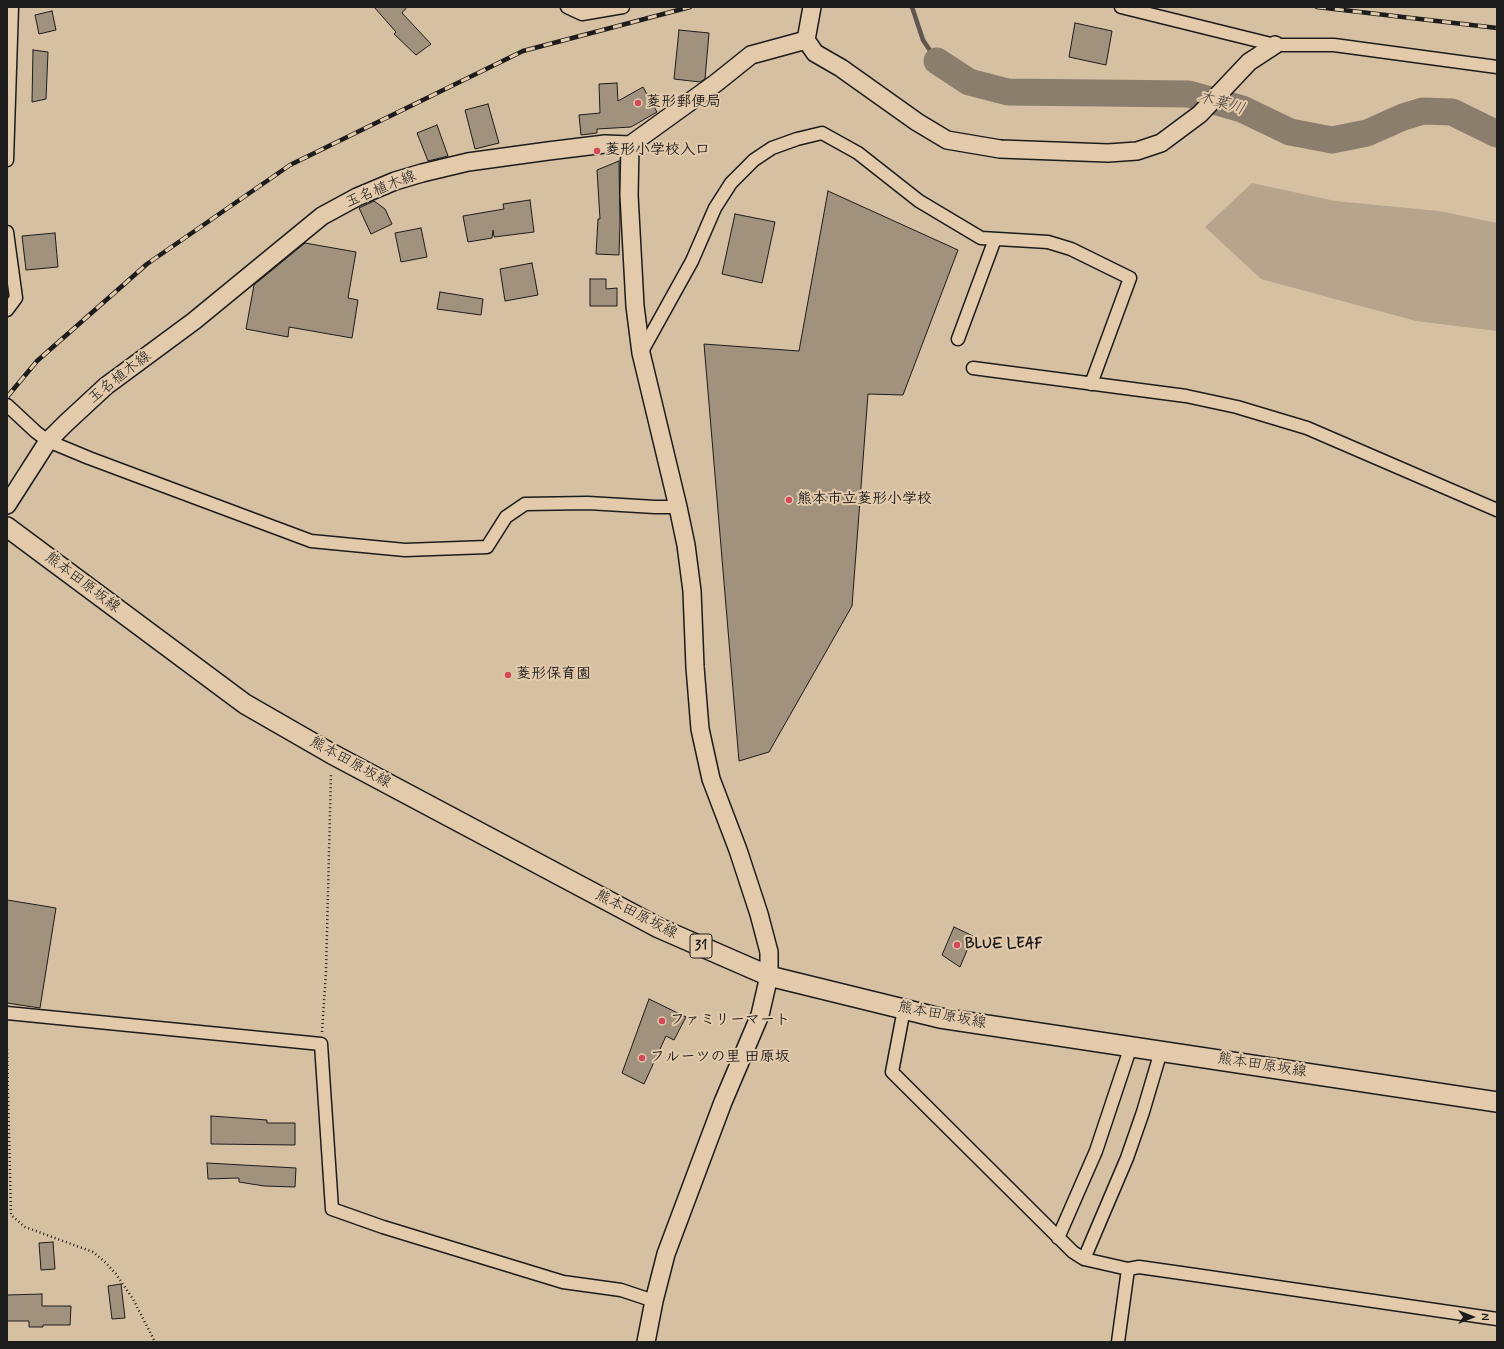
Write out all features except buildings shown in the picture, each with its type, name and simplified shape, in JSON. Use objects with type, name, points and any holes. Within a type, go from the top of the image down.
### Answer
[{"type":"main road","name":"熊本田原坂線","points":[[7,527],[245,704],[332,754],[659,928],[769,976],[940,1018],[1497,1102]]},
{"type":"street","points":[[7,160],[12,7]]},
{"type":"street","points":[[567,7],[582,14],[623,7]]},
{"type":"street","points":[[812,7],[806,40],[814,53],[841,68],[917,122],[947,140],[1000,149],[1108,153],[1137,151],[1161,143],[1200,114],[1249,62],[1275,45]]},
{"type":"street","points":[[1121,7],[1275,45],[1334,45],[1497,67]]},
{"type":"street","points":[[646,1342],[654,1301],[666,1254],[723,1102],[760,1014],[769,976],[769,952],[759,914],[738,850],[711,779],[700,729],[695,667],[692,591],[678,507],[641,353],[635,306],[629,195],[630,145],[716,83],[751,55],[806,40]]},
{"type":"street","points":[[641,353],[692,261],[714,208],[731,183],[754,160],[772,148],[796,139],[822,133],[858,152],[919,201],[981,238],[1048,242],[1070,249],[1130,278],[1090,384]]},
{"type":"street","name":"玉名植木線","points":[[7,505],[42,436],[106,386],[194,321],[316,221],[357,197],[395,181],[468,162],[605,144],[630,145]]},
{"type":"street","points":[[7,232],[16,298],[7,310]]},
{"type":"street","points":[[958,339],[996,239]]},
{"type":"street","points":[[973,368],[1186,396],[1237,407],[1307,428],[1497,510]]},
{"type":"street","points":[[7,405],[42,436],[103,464],[311,541],[405,550],[487,547],[506,517],[525,504],[588,503],[678,507]]},
{"type":"street","points":[[904,1009],[892,1072],[1072,1252],[1084,1259],[1128,1269],[1139,1267],[1497,1320]]},
{"type":"street","points":[[7,1013],[321,1044],[332,1209],[384,1227],[563,1282],[621,1290],[654,1301]]},
{"type":"street","points":[[1058,1238],[1096,1151],[1131,1046]]},
{"type":"street","points":[[1084,1259],[1127,1158],[1143,1112],[1161,1051]]},
{"type":"street","points":[[1118,1342],[1128,1269]]},
{"type":"path","points":[[321,1044],[326,972],[332,754]]},
{"type":"path","points":[[7,1049],[11,1215],[25,1227],[93,1252],[105,1262],[116,1274],[133,1300],[155,1342]]},
{"type":"shaded area","points":[[1252,183],[1335,201],[1439,211],[1497,223],[1497,331],[1416,321],[1261,279],[1205,227]]},
{"type":"waterway","points":[[912,7],[923,40],[937,61]]},
{"type":"waterway","name":"木葉川","points":[[937,61],[969,82],[1008,92],[1189,94],[1242,109],[1290,132],[1332,140],[1367,133],[1403,117],[1423,111],[1452,112],[1497,134]]},
{"type":"railway","points":[[7,397],[37,361],[147,264],[290,165],[523,51],[690,7]]},
{"type":"railway","points":[[1317,7],[1497,28]]},
{"type":"place","name":"菱形郵便局","points":[[638,103]]},
{"type":"place","name":"菱形小学校入口","points":[[597,151]]},
{"type":"place","name":"熊本市立菱形小学校","points":[[789,500]]},
{"type":"place","name":"菱形保育園","points":[[508,675]]},
{"type":"place","name":"BLUE LEAF","points":[[957,945]]},
{"type":"place","name":"ファミリーマート","points":[[662,1021]]},
{"type":"place","name":"フルーツの里 田原坂","points":[[642,1058]]}]
